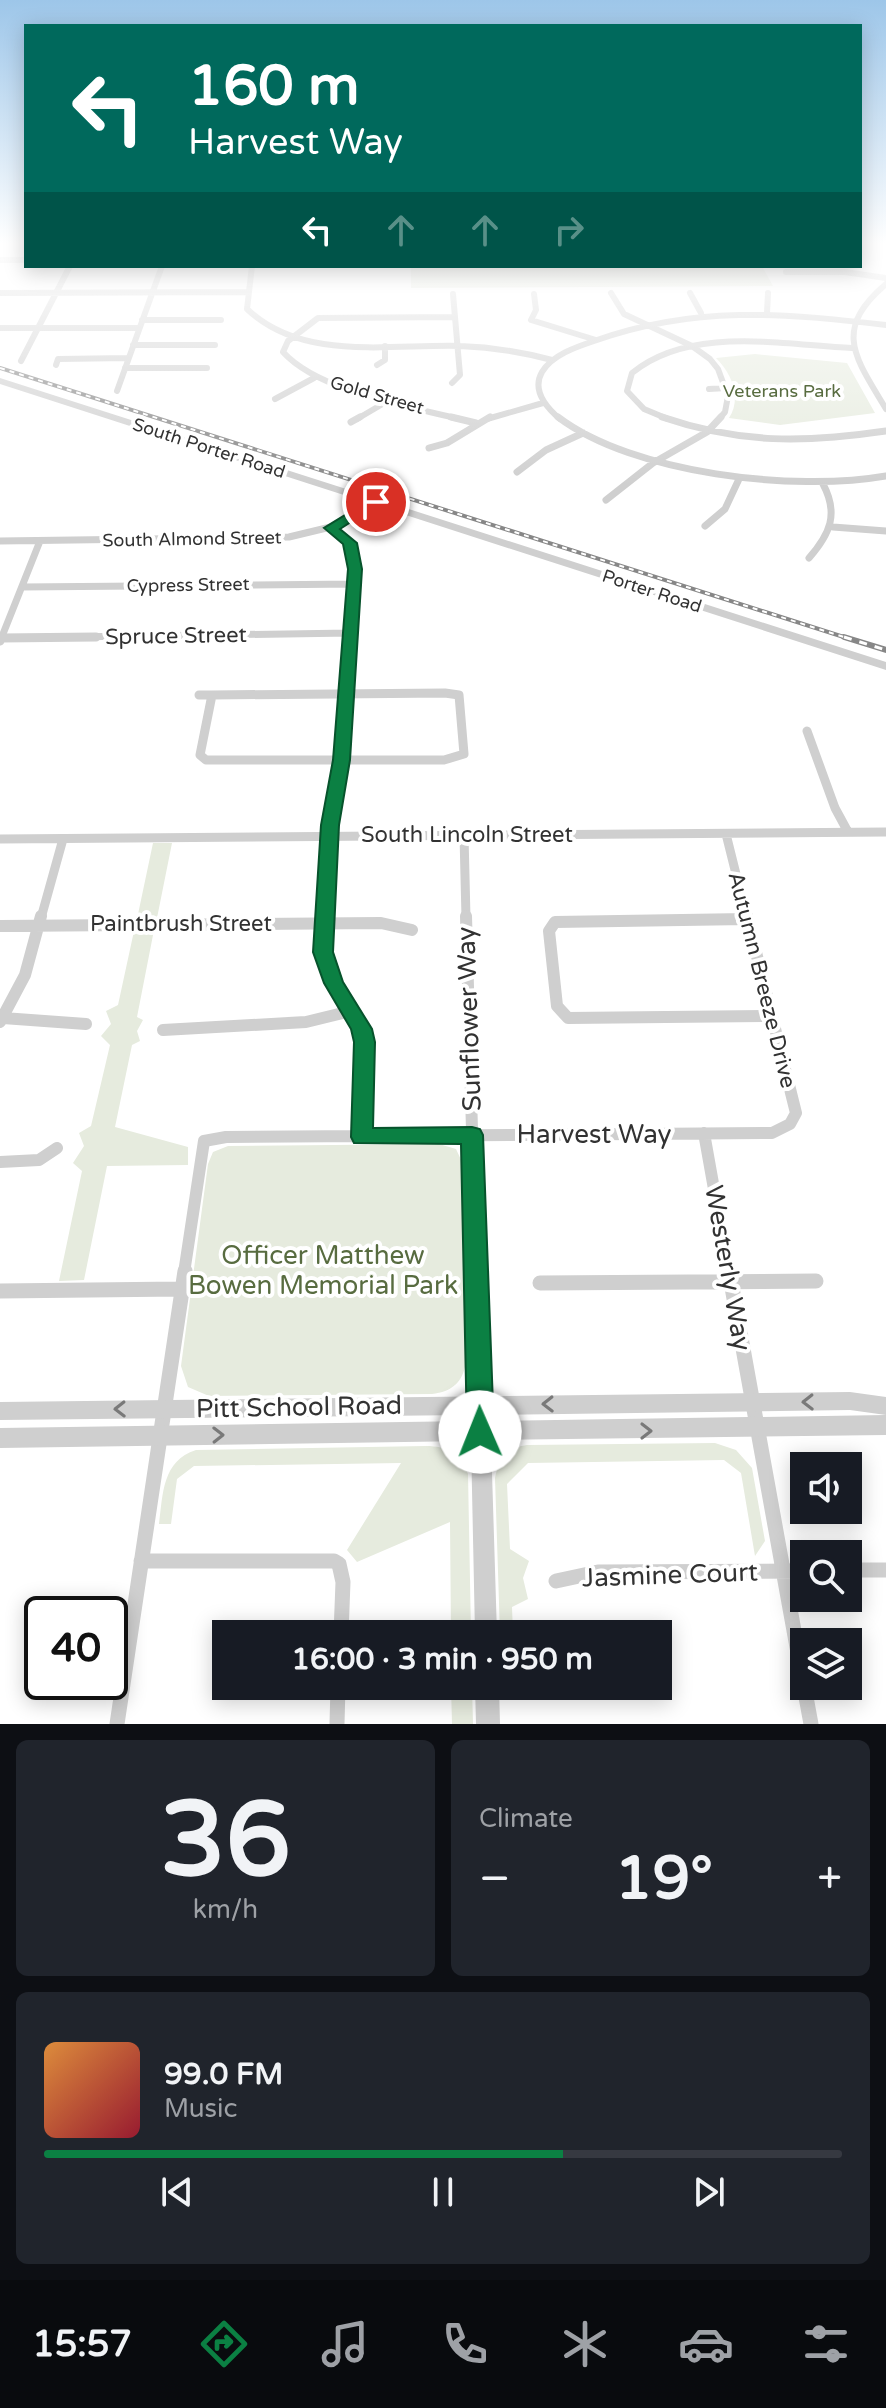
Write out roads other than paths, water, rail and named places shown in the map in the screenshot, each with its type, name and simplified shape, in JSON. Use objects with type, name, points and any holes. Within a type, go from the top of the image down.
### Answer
[{"type":"street","points":[[0,328],[104,325]]},
{"type":"street","points":[[117,391],[140,325]]},
{"type":"street","points":[[265,325],[293,337],[337,345],[458,346],[501,349],[552,360]]},
{"type":"street","points":[[293,337],[308,325]]},
{"type":"street","points":[[452,383],[460,375],[456,325]]},
{"type":"street","points":[[549,325],[596,340]]},
{"type":"street","points":[[635,325],[552,360],[538,380],[543,403],[583,433],[659,460],[739,479],[823,484],[886,476]]},
{"type":"street","points":[[606,500],[659,460],[707,432],[727,407],[726,388],[716,366],[692,346],[646,325]]},
{"type":"street","points":[[855,325],[852,348],[886,409]]},
{"type":"street","points":[[21,361],[38,328]]},
{"type":"street","name":"Gold Street","points":[[293,337],[283,352],[286,361],[314,378],[476,423]]},
{"type":"street","points":[[852,348],[753,340],[692,346],[641,366],[628,377],[627,391],[631,398],[650,412],[744,441],[786,444],[886,431]]},
{"type":"street","points":[[133,345],[215,345]]},
{"type":"street","points":[[377,365],[385,360],[385,346]]},
{"type":"street","points":[[56,365],[207,368]]},
{"type":"street","points":[[275,399],[314,378]]},
{"type":"street","name":"South Porter Road","points":[[0,381],[417,515]]},
{"type":"street","points":[[709,389],[726,388]]},
{"type":"street","points":[[351,422],[391,399]]},
{"type":"street","points":[[429,448],[447,443],[495,414],[543,403]]},
{"type":"street","points":[[517,472],[546,450],[583,433]]},
{"type":"street","points":[[705,526],[725,509],[739,479]]},
{"type":"street","points":[[809,558],[833,527],[834,506],[823,484]]},
{"type":"street","name":"South Almond Street","points":[[0,541],[275,538],[331,528],[376,502]]},
{"type":"street","name":"Porter Road","points":[[417,515],[886,666]]},
{"type":"street","points":[[833,527],[886,531]]},
{"type":"street","points":[[331,528],[353,548],[354,584],[341,760],[329,836],[323,923],[326,966],[364,1042],[362,1137]]},
{"type":"street","points":[[1,639],[40,541]]},
{"type":"street","name":"Cypress Street","points":[[22,587],[354,584]]},
{"type":"street","name":"Spruce Street","points":[[1,639],[350,633]]},
{"type":"street","points":[[199,695],[346,694],[459,695],[464,749],[461,757],[201,759],[212,695]]},
{"type":"street","points":[[807,731],[835,808],[848,832]]},
{"type":"street","name":"South Lincoln Street","points":[[0,839],[886,832]]},
{"type":"street","name":"Autumn Breeze Drive","points":[[726,834],[796,1113],[790,1124]]},
{"type":"street","name":"Sunflower Way","points":[[464,835],[486,1620]]},
{"type":"street","points":[[63,839],[25,975],[1,1020],[86,1024]]},
{"type":"street","points":[[746,919],[567,921],[552,924],[549,931],[557,1006],[563,1016],[771,1016]]},
{"type":"street","name":"Paintbrush Street","points":[[0,926],[381,923],[412,930]]},
{"type":"street","points":[[163,1030],[194,1024],[302,1022],[336,1018],[351,1011]]},
{"type":"street","name":"Harvest Way","points":[[180,1289],[204,1141],[226,1137],[772,1133],[790,1124]]},
{"type":"street","name":"Westerly Way","points":[[704,1133],[794,1628]]},
{"type":"street","points":[[0,1162],[39,1160],[57,1148]]},
{"type":"street","points":[[540,1283],[816,1281]]},
{"type":"street","points":[[0,1291],[180,1289],[117,1724]]},
{"type":"street","name":"Pitt School Road","points":[[0,1411],[850,1401],[886,1406]]},
{"type":"street","name":"Pitt School Road","points":[[0,1438],[663,1431],[757,1425],[886,1425]]},
{"type":"street","points":[[141,1561],[313,1559],[339,1564],[343,1582],[342,1620]]},
{"type":"street","points":[[862,1570],[886,1570]]},
{"type":"street","name":"Jasmine Court","points":[[556,1581],[598,1572],[790,1571]]},
{"type":"street","points":[[337,1724],[338,1700]]},
{"type":"street","points":[[487,1700],[488,1724]]},
{"type":"street","name":"Westerly Way","points":[[807,1700],[811,1724]]},
{"type":"railway","points":[[0,368],[850,639]]},
{"type":"railway","points":[[844,637],[886,650]]},
{"type":"park label","name":"Veterans Park","points":[[782,391]]},
{"type":"park label","name":"Officer Matthew Bowen Memorial Park","points":[[323,1270]]}]
